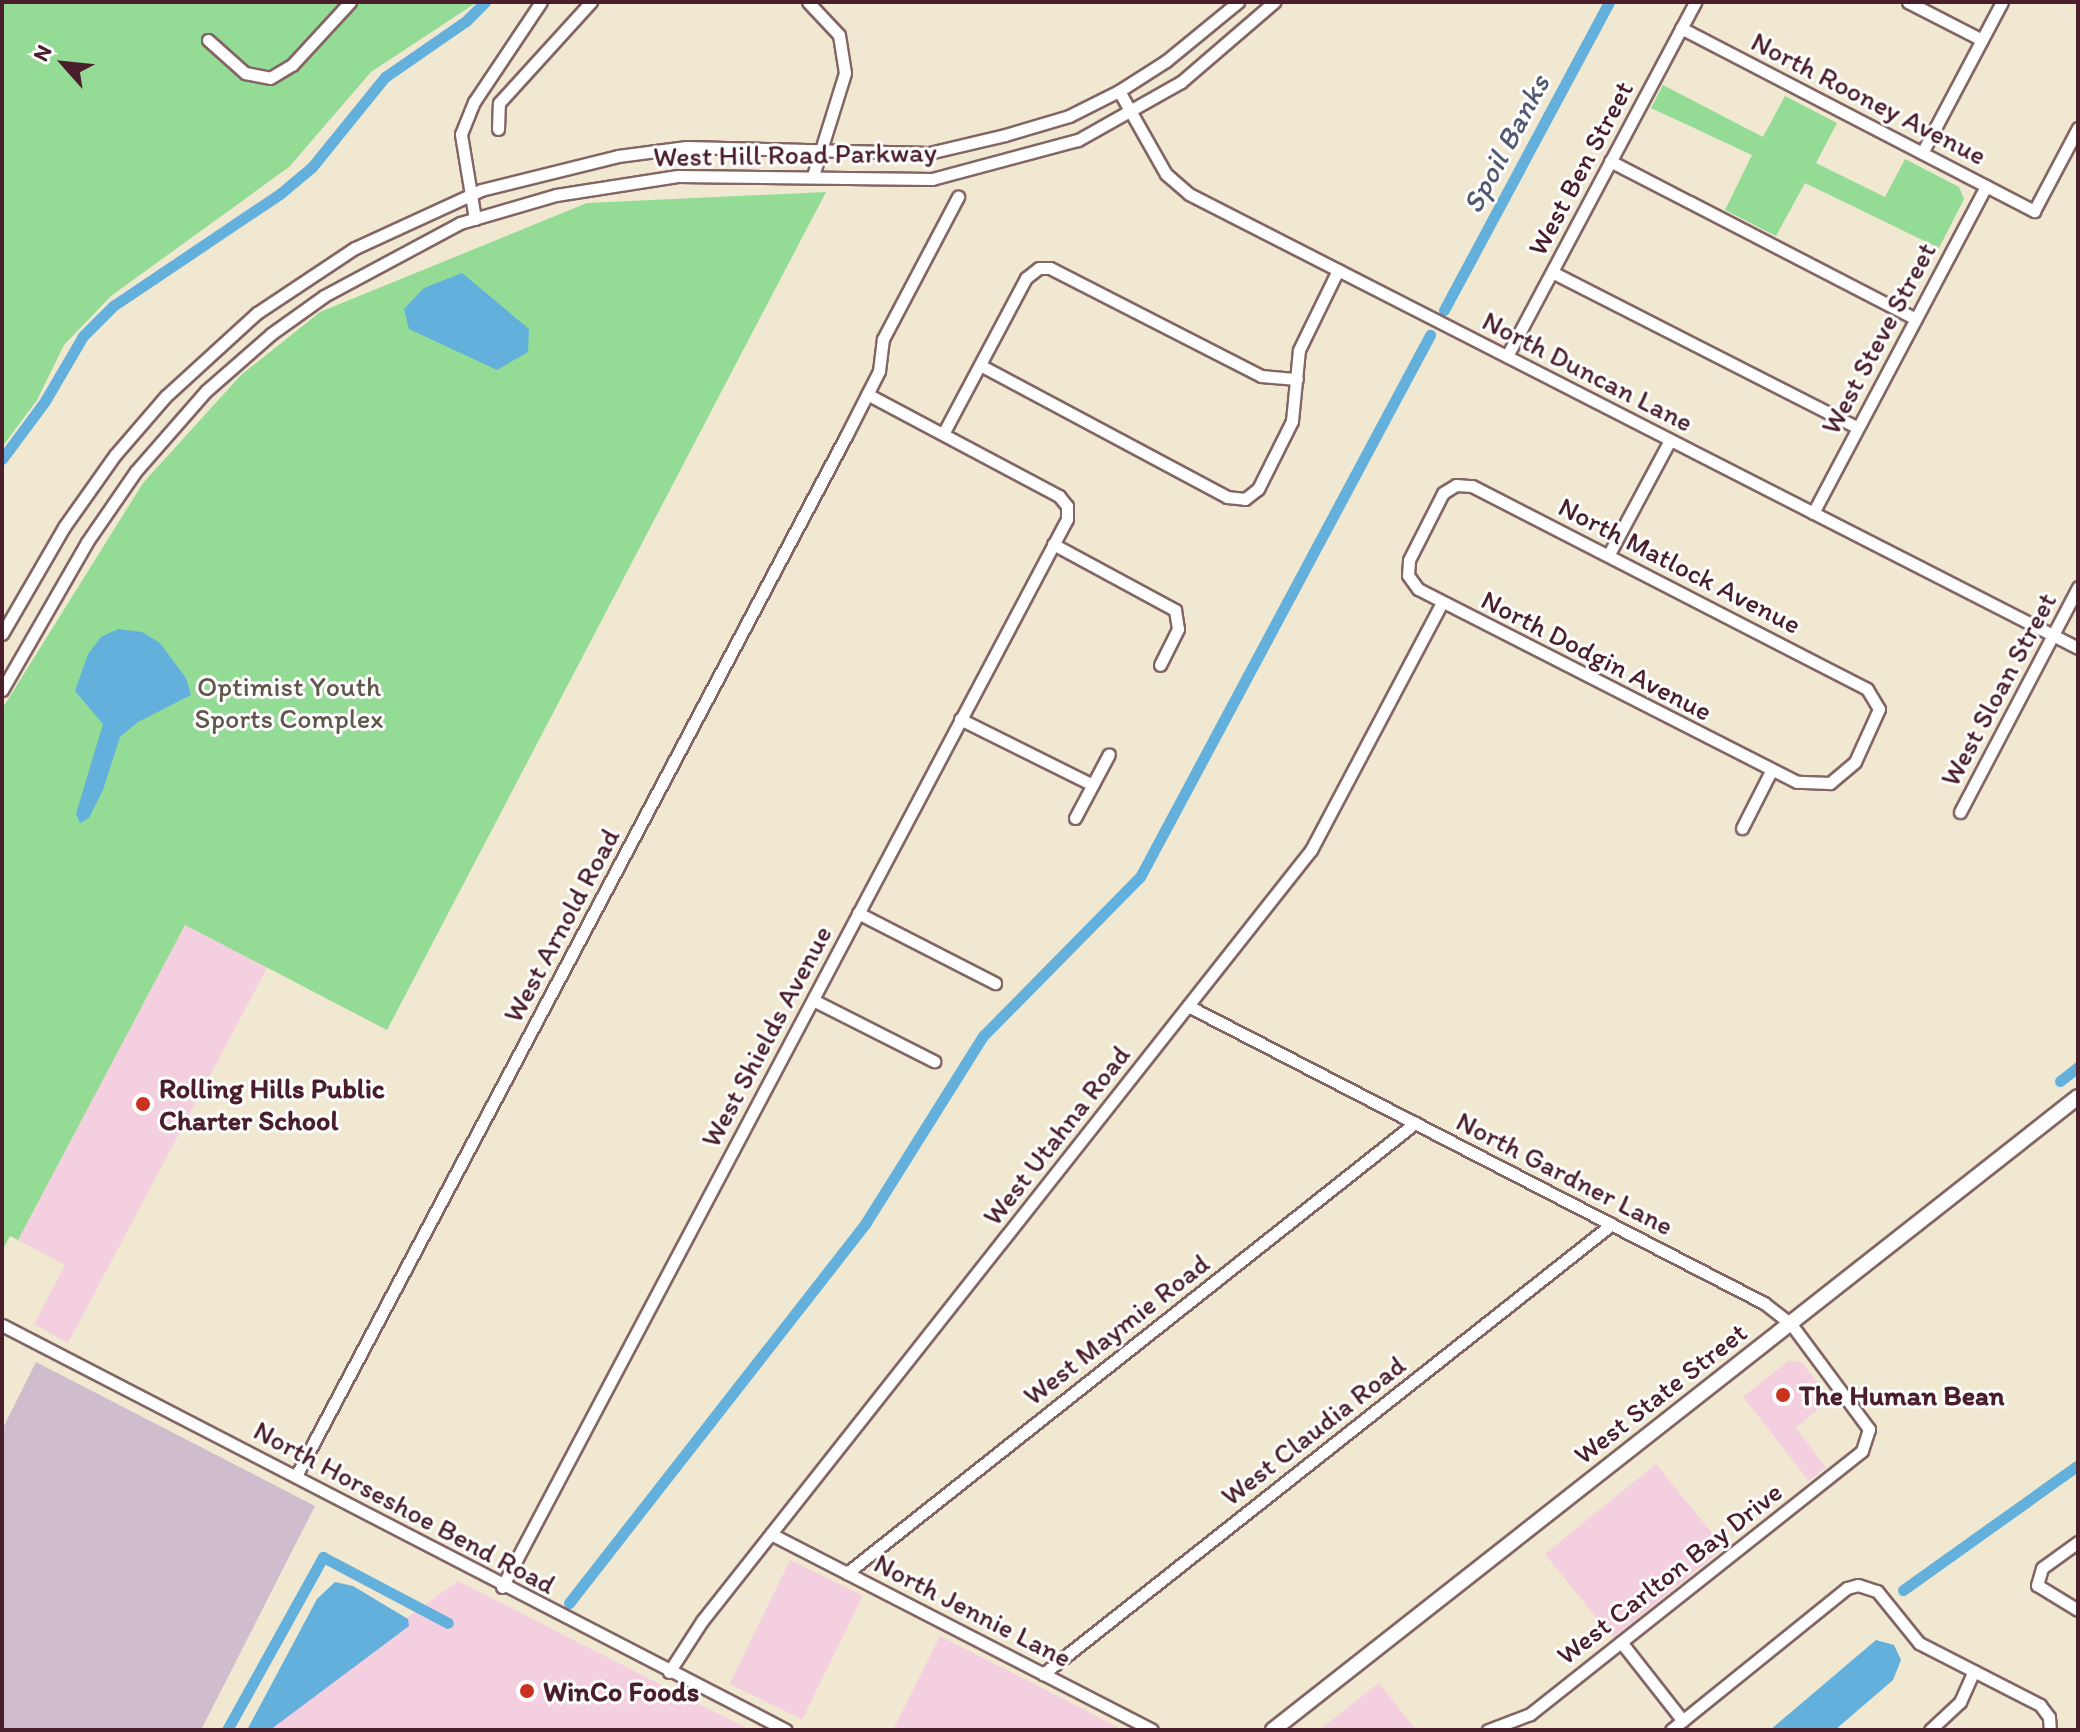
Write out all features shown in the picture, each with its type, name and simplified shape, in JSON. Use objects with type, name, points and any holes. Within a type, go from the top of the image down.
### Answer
[{"type":"main road","name":"West State Street","points":[[1273,1730],[2078,1097]]},
{"type":"street","points":[[208,40],[245,73],[270,78],[292,65],[350,2]]},
{"type":"street","points":[[475,219],[460,150],[466,117],[541,2]]},
{"type":"street","points":[[498,129],[499,103],[591,2]]},
{"type":"street","points":[[808,2],[832,26],[844,50],[841,94],[813,176]]},
{"type":"street","name":"West Hill Road Parkway","points":[[2,634],[64,527],[115,455],[188,373],[311,275],[355,248],[470,195],[550,169],[686,147],[929,153],[1069,116],[1119,91],[1166,61],[1238,2]]},
{"type":"street","name":"West Hill Road Parkway","points":[[2,690],[87,542],[183,414],[271,334],[324,296],[475,219],[556,195],[678,176],[932,179],[1078,140],[1131,114],[1222,51],[1274,2]]},
{"type":"street","name":"West Ben Street","points":[[1507,356],[1695,2]]},
{"type":"street","points":[[1908,2],[1982,40]]},
{"type":"street","points":[[1922,153],[2002,2]]},
{"type":"street","name":"North Rooney Avenue","points":[[1681,28],[2034,211],[2078,128]]},
{"type":"street","name":"North Duncan Lane","points":[[1119,91],[1166,174],[1189,194],[2078,648]]},
{"type":"street","points":[[1610,161],[1916,319]]},
{"type":"street","name":"West Steve Street","points":[[1813,513],[1986,186]]},
{"type":"street","name":"West Arnold Road","points":[[296,1476],[879,371],[880,345],[958,197]]},
{"type":"street","points":[[867,394],[943,434],[1026,278],[1039,268],[1050,268],[1261,376],[1297,379]]},
{"type":"street","points":[[980,365],[1227,497],[1245,499],[1258,489],[1287,434],[1296,405],[1302,342],[1338,270]]},
{"type":"street","points":[[1552,272],[1858,428]]},
{"type":"street","name":"West Shields Avenue","points":[[502,1587],[1067,519],[1067,506],[1059,496],[943,434]]},
{"type":"street","points":[[1609,554],[1670,440]]},
{"type":"street","name":"North Matlock Avenue","points":[[1408,575],[1409,560],[1443,493],[1456,485],[1472,486],[1867,689],[1876,700]]},
{"type":"street","points":[[1053,544],[1171,606],[1179,616],[1160,665]]},
{"type":"street","name":"North Dodgin Avenue","points":[[1408,575],[1418,589],[1442,603],[1771,771],[1811,786],[1845,774],[1877,718],[1876,700]]},
{"type":"street","name":"West Sloan Street","points":[[1960,812],[2078,587]]},
{"type":"street","name":"West Utahna Road","points":[[669,1672],[676,1656],[771,1534],[1324,832],[1442,603]]},
{"type":"street","points":[[960,719],[1093,785]]},
{"type":"street","points":[[1075,818],[1109,754]]},
{"type":"street","points":[[1742,828],[1771,771]]},
{"type":"street","points":[[858,913],[995,983]]},
{"type":"street","points":[[813,1000],[934,1061]]},
{"type":"street","name":"North Gardner Lane","points":[[1188,1006],[1764,1303],[1791,1324],[1866,1421],[1869,1438]]},
{"type":"street","name":"West Maymie Road","points":[[847,1573],[1415,1123]]},
{"type":"street","name":"West Claudia Road","points":[[1043,1674],[1612,1224]]},
{"type":"street","name":"North Horseshoe Bend Road","points":[[2,1325],[296,1476],[502,1587],[786,1730]]},
{"type":"street","name":"West Carlton Bay Drive","points":[[1488,1730],[1530,1714],[1862,1451],[1869,1438]]},
{"type":"street","name":"North Jennie Lane","points":[[771,1534],[1152,1730]]},
{"type":"street","points":[[2078,1542],[2042,1568],[2037,1585],[2078,1610]]},
{"type":"street","points":[[1671,1730],[1847,1588],[1868,1585],[1919,1643],[2040,1705],[2049,1717],[2050,1730]]},
{"type":"street","points":[[1621,1642],[1683,1721]]},
{"type":"street","points":[[1930,1730],[1960,1702],[1974,1671]]},
{"type":"shaded area","name":"Rolling Hills Public Charter School","points":[[185,925],[267,968],[68,1343],[34,1324],[65,1265],[18,1240]]},
{"type":"shaded area","points":[[1788,1361],[1801,1362],[1831,1398],[1796,1428],[1826,1467],[1809,1481],[1743,1397]]},
{"type":"shaded area","points":[[36,1362],[315,1506],[201,1730],[2,1730],[2,1430]]},
{"type":"shaded area","points":[[1656,1464],[1724,1548],[1613,1638],[1545,1554]]},
{"type":"shaded area","points":[[790,1560],[863,1596],[802,1720],[730,1684]]},
{"type":"shaded area","points":[[458,1581],[750,1730],[252,1730]]},
{"type":"shaded area","points":[[940,1636],[1079,1707],[1123,1730],[893,1730]]},
{"type":"shaded area","points":[[1379,1683],[1416,1730],[1319,1730]]},
{"type":"green space","points":[[2,2],[477,2],[371,72],[289,167],[111,296],[64,345],[37,400],[2,447]]},
{"type":"green space","points":[[1663,85],[1763,137],[1785,96],[1837,123],[1816,163],[1885,197],[1905,159],[1959,187],[1964,199],[1939,248],[1805,183],[1776,236],[1725,210],[1752,155],[1651,108]]},
{"type":"green space","name":"Optimist Youth Sports Complex","points":[[826,192],[387,1030],[185,925],[18,1240],[10,1236],[2,1251],[2,709],[143,483],[241,375],[320,312],[587,203]]},
{"type":"water","points":[[462,273],[529,329],[528,352],[497,370],[409,329],[404,309],[424,288]]},
{"type":"water","points":[[118,629],[142,632],[160,643],[186,678],[191,695],[138,722],[120,737],[103,790],[89,818],[80,823],[76,814],[103,724],[75,691],[88,654],[101,637]]},
{"type":"water","points":[[335,1582],[353,1586],[408,1619],[409,1626],[270,1730],[247,1730],[317,1599]]},
{"type":"water","points":[[1876,1640],[1894,1645],[1901,1660],[1893,1680],[1835,1730],[1770,1730]]},
{"type":"waterway","points":[[2,459],[45,401],[83,336],[113,306],[281,193],[312,167],[385,77],[466,21],[485,2]]},
{"type":"waterway","name":"Spoil Banks","points":[[1444,310],[1609,2]]},
{"type":"waterway","points":[[569,1603],[865,1224],[983,1036],[1140,877],[1430,335]]},
{"type":"waterway","points":[[2060,1081],[2078,1067]]},
{"type":"waterway","points":[[1903,1590],[2078,1465]]},
{"type":"waterway","points":[[227,1730],[323,1557],[448,1623]]},
{"type":"place","name":"Rolling Hills Public Charter School","points":[[143,1104]]},
{"type":"place","name":"The Human Bean","points":[[1783,1395]]},
{"type":"place","name":"WinCo Foods","points":[[527,1691]]}]
